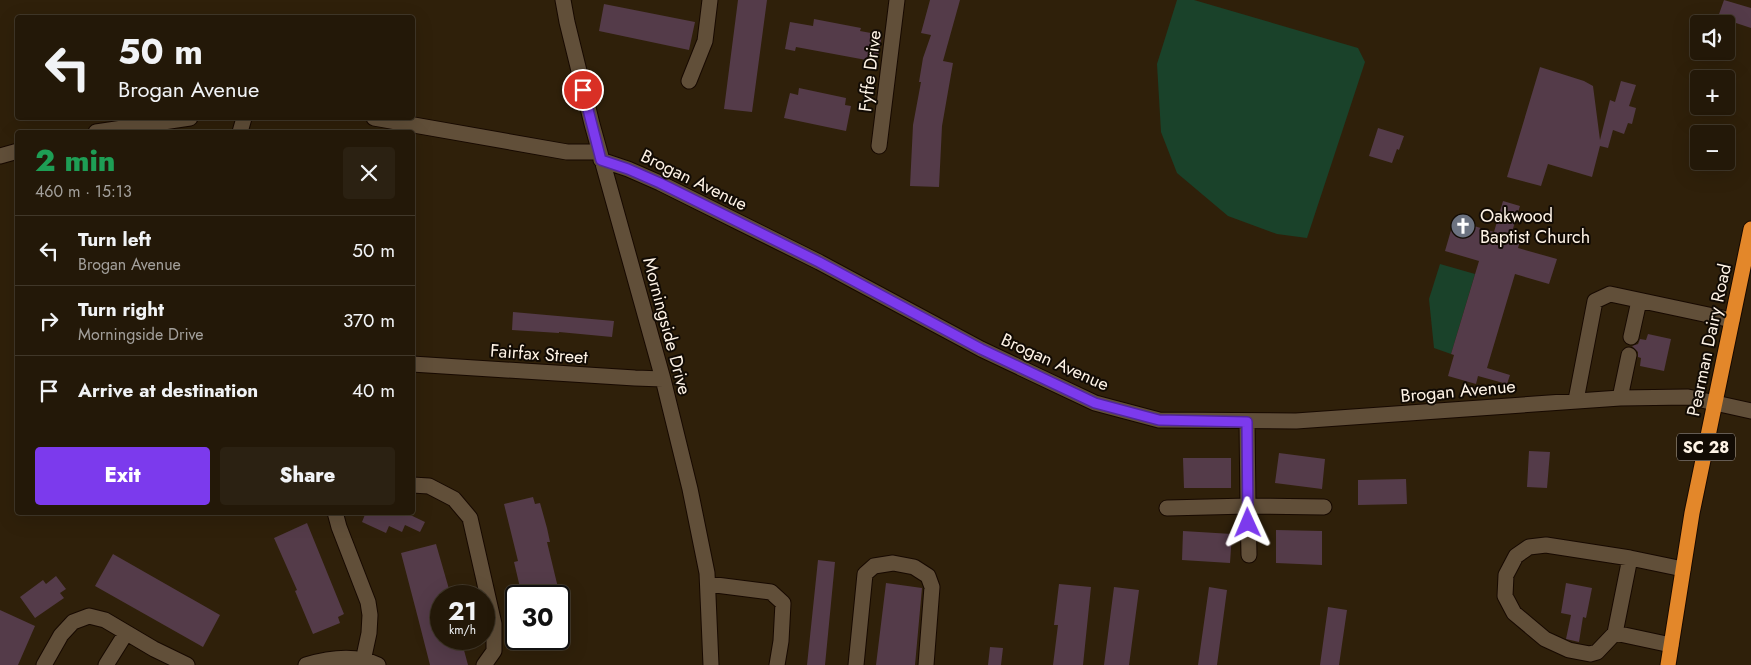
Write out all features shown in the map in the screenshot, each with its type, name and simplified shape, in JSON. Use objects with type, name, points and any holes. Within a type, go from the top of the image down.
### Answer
[{"type":"highway","name":"Pearman Dairy Road","points":[[1668,665],[1692,513],[1751,229]]},
{"type":"street","name":"Morningside Drive","points":[[563,0],[600,156],[663,379],[690,489],[707,573],[711,665]]},
{"type":"street","points":[[689,81],[705,42],[710,0]]},
{"type":"street","name":"Fyffe Drive","points":[[879,146],[897,0]]},
{"type":"street","points":[[109,130],[177,120]]},
{"type":"street","name":"Brogan Avenue","points":[[385,120],[567,152],[600,156],[660,183],[819,262],[981,349],[1095,403],[1159,420],[1296,421],[1620,398],[1688,397],[1751,411]]},
{"type":"street","points":[[0,156],[15,152]]},
{"type":"street","points":[[1576,400],[1595,301],[1610,294],[1732,320]]},
{"type":"street","points":[[1632,337],[1639,300]]},
{"type":"street","points":[[1620,398],[1628,355]]},
{"type":"street","name":"Fairfax Street","points":[[415,364],[663,379]]},
{"type":"street","points":[[1247,422],[1249,555]]},
{"type":"street","points":[[415,485],[429,486],[454,499],[470,518],[494,624],[494,651],[484,665]]},
{"type":"street","points":[[1167,508],[1324,506]]},
{"type":"street","points":[[336,515],[368,602],[370,633],[363,661]]},
{"type":"street","points":[[1630,558],[1615,633],[1597,652],[1590,654],[1569,650],[1545,639],[1514,613],[1505,596],[1506,575],[1516,556],[1529,547],[1546,545],[1630,558],[1683,568]]},
{"type":"street","points":[[856,665],[865,574],[874,566],[893,563],[914,568],[928,576],[932,587],[926,665]]},
{"type":"street","points":[[708,584],[771,592],[783,603],[781,641],[777,665]]},
{"type":"street","points":[[44,665],[61,635],[73,622],[89,616],[105,620],[154,649],[187,665]]},
{"type":"street","points":[[106,665],[126,633]]},
{"type":"street","points":[[1615,633],[1671,645]]},
{"type":"street","points":[[306,665],[318,661],[346,657],[378,665]]},
{"type":"green space","points":[[1177,0],[1194,0],[1358,48],[1365,62],[1307,238],[1277,234],[1228,216],[1177,173],[1161,132],[1157,64]]},
{"type":"green space","points":[[1440,264],[1475,274],[1451,354],[1434,348],[1429,299]]},
{"type":"building","points":[[738,0],[767,0],[752,112],[724,109]]},
{"type":"building","points":[[930,0],[960,0],[943,61],[953,63],[942,126],[939,187],[910,186],[913,125],[921,82],[919,82],[923,58],[931,35],[921,33]]},
{"type":"building","points":[[1724,0],[1751,8],[1751,28],[1735,23],[1735,15],[1719,15]]},
{"type":"building","points":[[604,4],[695,22],[689,50],[599,31]]},
{"type":"building","points":[[814,19],[861,28],[860,31],[882,35],[877,62],[796,47],[795,51],[785,49],[790,22],[813,26]]},
{"type":"building","points":[[1540,67],[1584,81],[1593,86],[1600,140],[1610,100],[1615,102],[1621,81],[1636,85],[1629,106],[1636,108],[1632,124],[1628,123],[1624,134],[1613,130],[1608,148],[1600,146],[1592,177],[1548,164],[1541,186],[1507,177]]},
{"type":"building","points":[[799,88],[846,98],[845,105],[851,106],[846,131],[784,118],[790,93],[798,95]]},
{"type":"building","points":[[1378,128],[1404,136],[1392,163],[1369,156]]},
{"type":"building","points":[[1503,201],[1520,206],[1511,235],[1521,238],[1518,248],[1557,259],[1549,284],[1515,274],[1487,368],[1510,375],[1507,384],[1478,376],[1476,384],[1448,376],[1454,355],[1451,354],[1479,261],[1445,251],[1454,220],[1494,232]]},
{"type":"building","points":[[513,312],[614,321],[612,337],[512,330]]},
{"type":"building","points":[[1648,334],[1671,339],[1664,371],[1640,366],[1641,358],[1638,357],[1638,352],[1632,346],[1638,344],[1640,339],[1646,340]]},
{"type":"building","points":[[1529,451],[1550,452],[1547,488],[1527,487]]},
{"type":"building","points":[[1279,453],[1325,459],[1322,489],[1275,483]]},
{"type":"building","points":[[1183,458],[1231,458],[1231,488],[1184,488]]},
{"type":"building","points":[[1406,479],[1407,504],[1358,505],[1358,480]]},
{"type":"building","points":[[533,497],[535,504],[540,503],[550,542],[547,542],[557,585],[519,585],[514,562],[518,561],[504,504]]},
{"type":"building","points":[[365,515],[410,515],[425,522],[420,532],[405,525],[402,532],[389,526],[386,533],[362,522]]},
{"type":"building","points":[[307,523],[344,614],[338,617],[340,623],[313,634],[295,591],[297,590],[274,538]]},
{"type":"building","points":[[1276,530],[1322,531],[1322,565],[1276,563]]},
{"type":"building","points":[[1183,531],[1232,534],[1230,563],[1182,560]]},
{"type":"building","points":[[436,544],[448,585],[430,585],[430,650],[464,650],[468,665],[430,665],[401,553]]},
{"type":"building","points":[[113,554],[220,615],[203,647],[95,586]]},
{"type":"building","points":[[818,560],[835,562],[825,665],[807,665]]},
{"type":"building","points":[[56,576],[66,589],[60,593],[64,598],[35,618],[20,597],[43,580],[46,584]]},
{"type":"building","points":[[886,583],[922,588],[915,665],[876,665]]},
{"type":"building","points":[[1566,583],[1592,588],[1586,618],[1583,617],[1579,642],[1566,639],[1571,615],[1561,613]]},
{"type":"building","points":[[1059,584],[1091,587],[1083,665],[1053,665],[1058,625],[1054,625]]},
{"type":"building","points":[[1114,587],[1139,590],[1129,665],[1104,665]]},
{"type":"building","points":[[1209,587],[1227,590],[1217,665],[1198,665]]},
{"type":"building","points":[[1328,607],[1347,610],[1339,665],[1320,665]]},
{"type":"building","points":[[0,610],[35,626],[18,665],[0,665]]},
{"type":"building","points":[[990,647],[1003,648],[1001,665],[988,665]]},
{"type":"place","name":"Oakwood Baptist Church","points":[[1463,226]]},
{"type":"route","points":[[583,90],[601,160],[660,183],[819,262],[981,349],[1095,403],[1159,420],[1247,422],[1248,523]]}]
